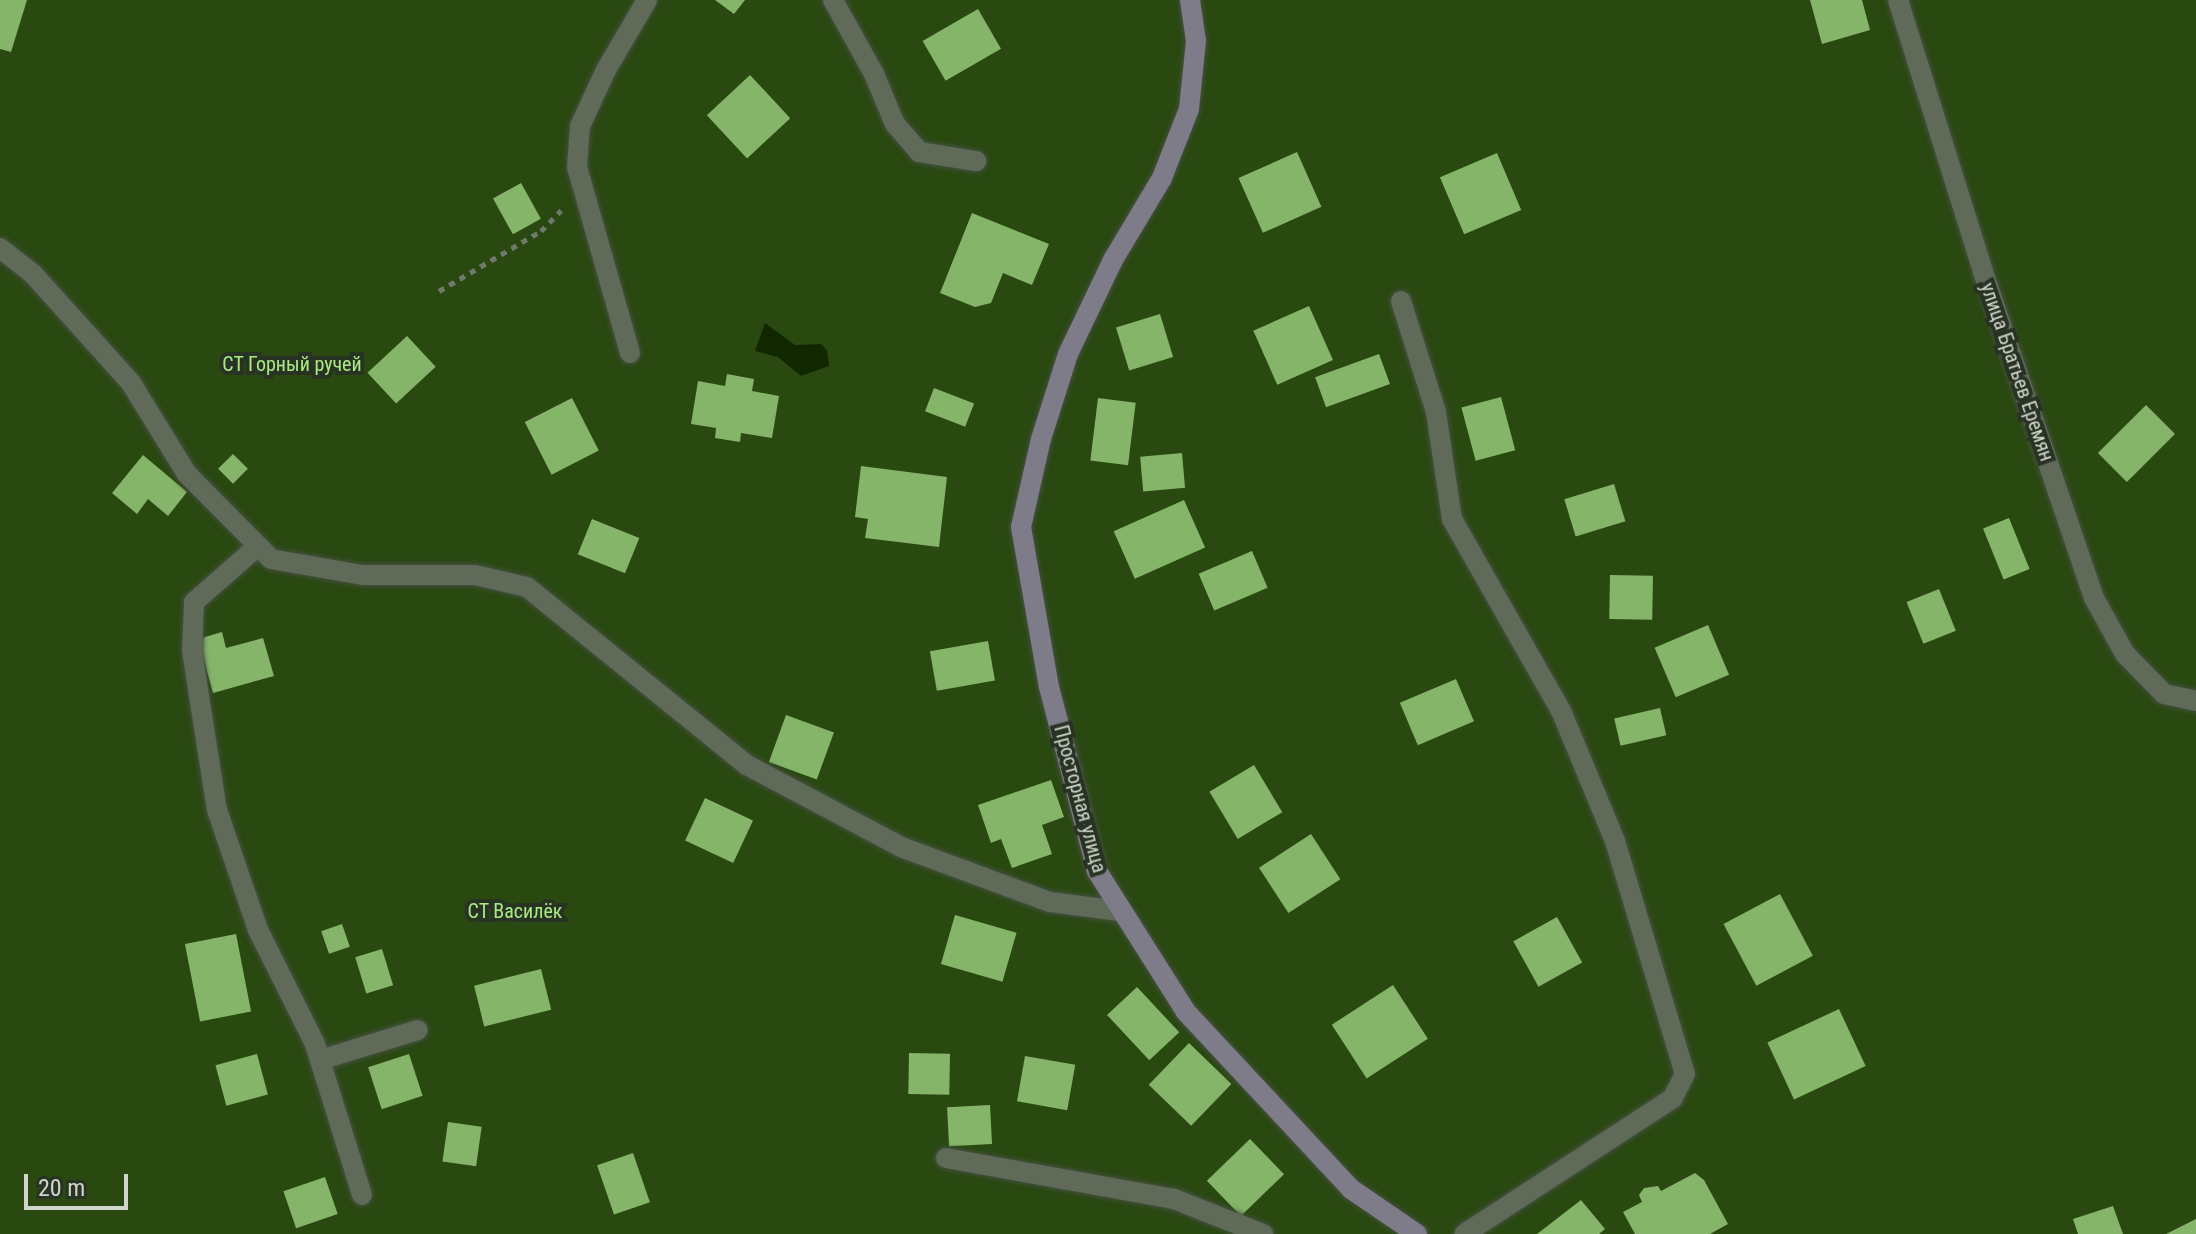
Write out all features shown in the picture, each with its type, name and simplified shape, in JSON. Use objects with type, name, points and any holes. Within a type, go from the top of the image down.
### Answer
[{"type":"street","points":[[630,353],[577,167],[580,126],[606,70],[647,0]]},
{"type":"street","points":[[833,0],[903,133],[919,152],[976,161]]},
{"type":"street","name":"Просторная улица","points":[[1190,0],[1196,41],[1189,109],[1162,178],[1113,260],[1068,354],[1041,439],[1021,527],[1053,703],[1097,871],[1119,911],[1186,1012],[1351,1189],[1417,1234]]},
{"type":"street","name":"улица Братьев Еремян","points":[[1898,0],[1983,272],[2094,598],[2125,654],[2134,664],[2164,694],[2196,701]]},
{"type":"street","points":[[0,248],[33,274],[131,383],[187,474],[271,559],[363,575],[475,575],[527,587],[747,765],[901,847],[1050,902],[1119,911]]},
{"type":"street","points":[[1401,301],[1436,412],[1452,519],[1562,713],[1615,841],[1685,1074],[1673,1098],[1464,1234]]},
{"type":"street","points":[[258,546],[194,602],[192,651],[217,810],[258,930],[320,1060],[362,1195]]},
{"type":"street","points":[[320,1060],[418,1030]]},
{"type":"street","points":[[946,1158],[1174,1199],[1263,1234]]},
{"type":"path","points":[[439,291],[541,231],[558,215],[565,200]]},
{"type":"green space","points":[[0,0],[2196,0],[2196,1234],[0,1234]]},
{"type":"shaded area","points":[[765,323],[795,345],[821,344],[827,350],[829,366],[801,376],[778,357],[755,351]]},
{"type":"building","points":[[0,0],[27,0],[11,52],[0,49]]},
{"type":"building","points":[[715,0],[745,0],[734,14]]},
{"type":"building","points":[[1810,0],[1862,0],[1870,30],[1822,44]]},
{"type":"building","points":[[978,9],[1001,49],[946,81],[923,41]]},
{"type":"building","points":[[750,75],[790,118],[747,158],[707,115]]},
{"type":"building","points":[[1297,152],[1321,207],[1263,233],[1239,178]]},
{"type":"building","points":[[1497,153],[1521,210],[1464,234],[1440,177]]},
{"type":"building","points":[[521,183],[541,219],[513,234],[493,199]]},
{"type":"building","points":[[972,213],[1049,244],[1032,285],[1003,273],[991,303],[975,307],[940,293]]},
{"type":"building","points":[[1309,306],[1333,360],[1277,385],[1253,331]]},
{"type":"building","points":[[1160,314],[1173,357],[1129,370],[1116,327]]},
{"type":"building","points":[[407,336],[436,367],[396,404],[368,373]]},
{"type":"building","points":[[1379,354],[1390,384],[1326,407],[1315,377]]},
{"type":"building","points":[[727,374],[754,379],[752,391],[779,396],[772,438],[741,433],[740,442],[715,438],[716,428],[691,424],[698,381],[725,386]]},
{"type":"building","points":[[934,388],[974,403],[965,427],[925,411]]},
{"type":"building","points":[[1501,397],[1515,450],[1476,461],[1461,408]]},
{"type":"building","points":[[572,398],[599,451],[552,475],[525,422]]},
{"type":"building","points":[[1098,398],[1136,403],[1128,465],[1090,461]]},
{"type":"building","points":[[2146,405],[2175,434],[2127,482],[2098,453]]},
{"type":"building","points":[[1182,453],[1185,488],[1143,492],[1140,457]]},
{"type":"building","points":[[233,454],[248,469],[233,484],[218,469]]},
{"type":"building","points":[[143,455],[187,492],[168,516],[148,499],[137,514],[112,493]]},
{"type":"building","points":[[861,466],[947,477],[939,547],[865,538],[868,519],[855,517]]},
{"type":"building","points":[[1614,484],[1625,521],[1576,536],[1564,499]]},
{"type":"building","points":[[1184,500],[1205,548],[1135,579],[1114,531]]},
{"type":"building","points":[[2009,518],[2030,569],[2004,579],[1983,528]]},
{"type":"building","points":[[592,519],[639,538],[625,573],[578,554]]},
{"type":"building","points":[[1252,551],[1268,588],[1214,610],[1199,574]]},
{"type":"building","points":[[1610,575],[1653,576],[1652,620],[1609,619]]},
{"type":"building","points":[[1939,589],[1956,631],[1923,644],[1907,602]]},
{"type":"building","points":[[1708,625],[1729,675],[1676,697],[1655,648]]},
{"type":"building","points":[[222,632],[226,648],[263,638],[274,676],[213,693],[198,639]]},
{"type":"building","points":[[988,641],[995,680],[937,691],[930,651]]},
{"type":"building","points":[[1456,679],[1474,721],[1418,745],[1400,703]]},
{"type":"building","points":[[1660,708],[1666,735],[1621,746],[1614,719]]},
{"type":"building","points":[[786,715],[834,732],[817,779],[769,762]]},
{"type":"building","points":[[1254,765],[1282,812],[1238,839],[1209,792]]},
{"type":"building","points":[[1051,780],[1064,817],[1042,825],[1052,854],[1012,868],[1001,839],[991,843],[978,805]]},
{"type":"building","points":[[705,798],[753,820],[733,863],[685,841]]},
{"type":"building","points":[[1311,834],[1340,879],[1288,913],[1259,868]]},
{"type":"building","points":[[1780,894],[1813,956],[1756,986],[1723,924]]},
{"type":"building","points":[[955,915],[1017,933],[1002,982],[941,964]]},
{"type":"building","points":[[1557,917],[1582,962],[1538,987],[1513,941]]},
{"type":"building","points":[[342,924],[350,947],[329,954],[321,931]]},
{"type":"building","points":[[236,934],[251,1012],[200,1021],[185,944]]},
{"type":"building","points":[[382,949],[393,985],[366,994],[355,957]]},
{"type":"building","points":[[541,969],[551,1010],[484,1026],[474,986]]},
{"type":"building","points":[[1393,985],[1428,1039],[1367,1078],[1332,1025]]},
{"type":"building","points":[[1137,987],[1179,1032],[1149,1060],[1107,1015]]},
{"type":"building","points":[[1839,1009],[1866,1066],[1794,1099],[1767,1042]]},
{"type":"building","points":[[1189,1043],[1231,1084],[1191,1126],[1149,1085]]},
{"type":"building","points":[[909,1053],[950,1054],[949,1095],[908,1094]]},
{"type":"building","points":[[257,1054],[268,1095],[226,1106],[215,1065]]},
{"type":"building","points":[[409,1054],[423,1096],[382,1109],[368,1067]]},
{"type":"building","points":[[1025,1056],[1075,1065],[1067,1110],[1017,1101]]},
{"type":"building","points":[[990,1105],[992,1144],[949,1146],[947,1107]]},
{"type":"building","points":[[448,1122],[482,1127],[476,1166],[442,1162]]},
{"type":"building","points":[[1250,1139],[1284,1174],[1241,1216],[1207,1181]]},
{"type":"building","points":[[633,1153],[650,1202],[614,1215],[597,1165]]},
{"type":"building","points":[[1695,1173],[1704,1180],[1728,1224],[1710,1234],[1635,1234],[1623,1212],[1642,1202],[1639,1195],[1644,1188],[1658,1186],[1661,1191]]},
{"type":"building","points":[[325,1177],[338,1214],[296,1228],[283,1191]]},
{"type":"building","points":[[1581,1200],[1605,1229],[1599,1234],[1537,1234]]},
{"type":"building","points":[[2113,1206],[2123,1234],[2078,1234],[2073,1219]]},
{"type":"building","points":[[2196,1219],[2196,1234],[2166,1234]]},
{"type":"park label","name":"СТ Горный ручей","points":[[292,364]]},
{"type":"park label","name":"СТ Василёк","points":[[515,911]]}]
